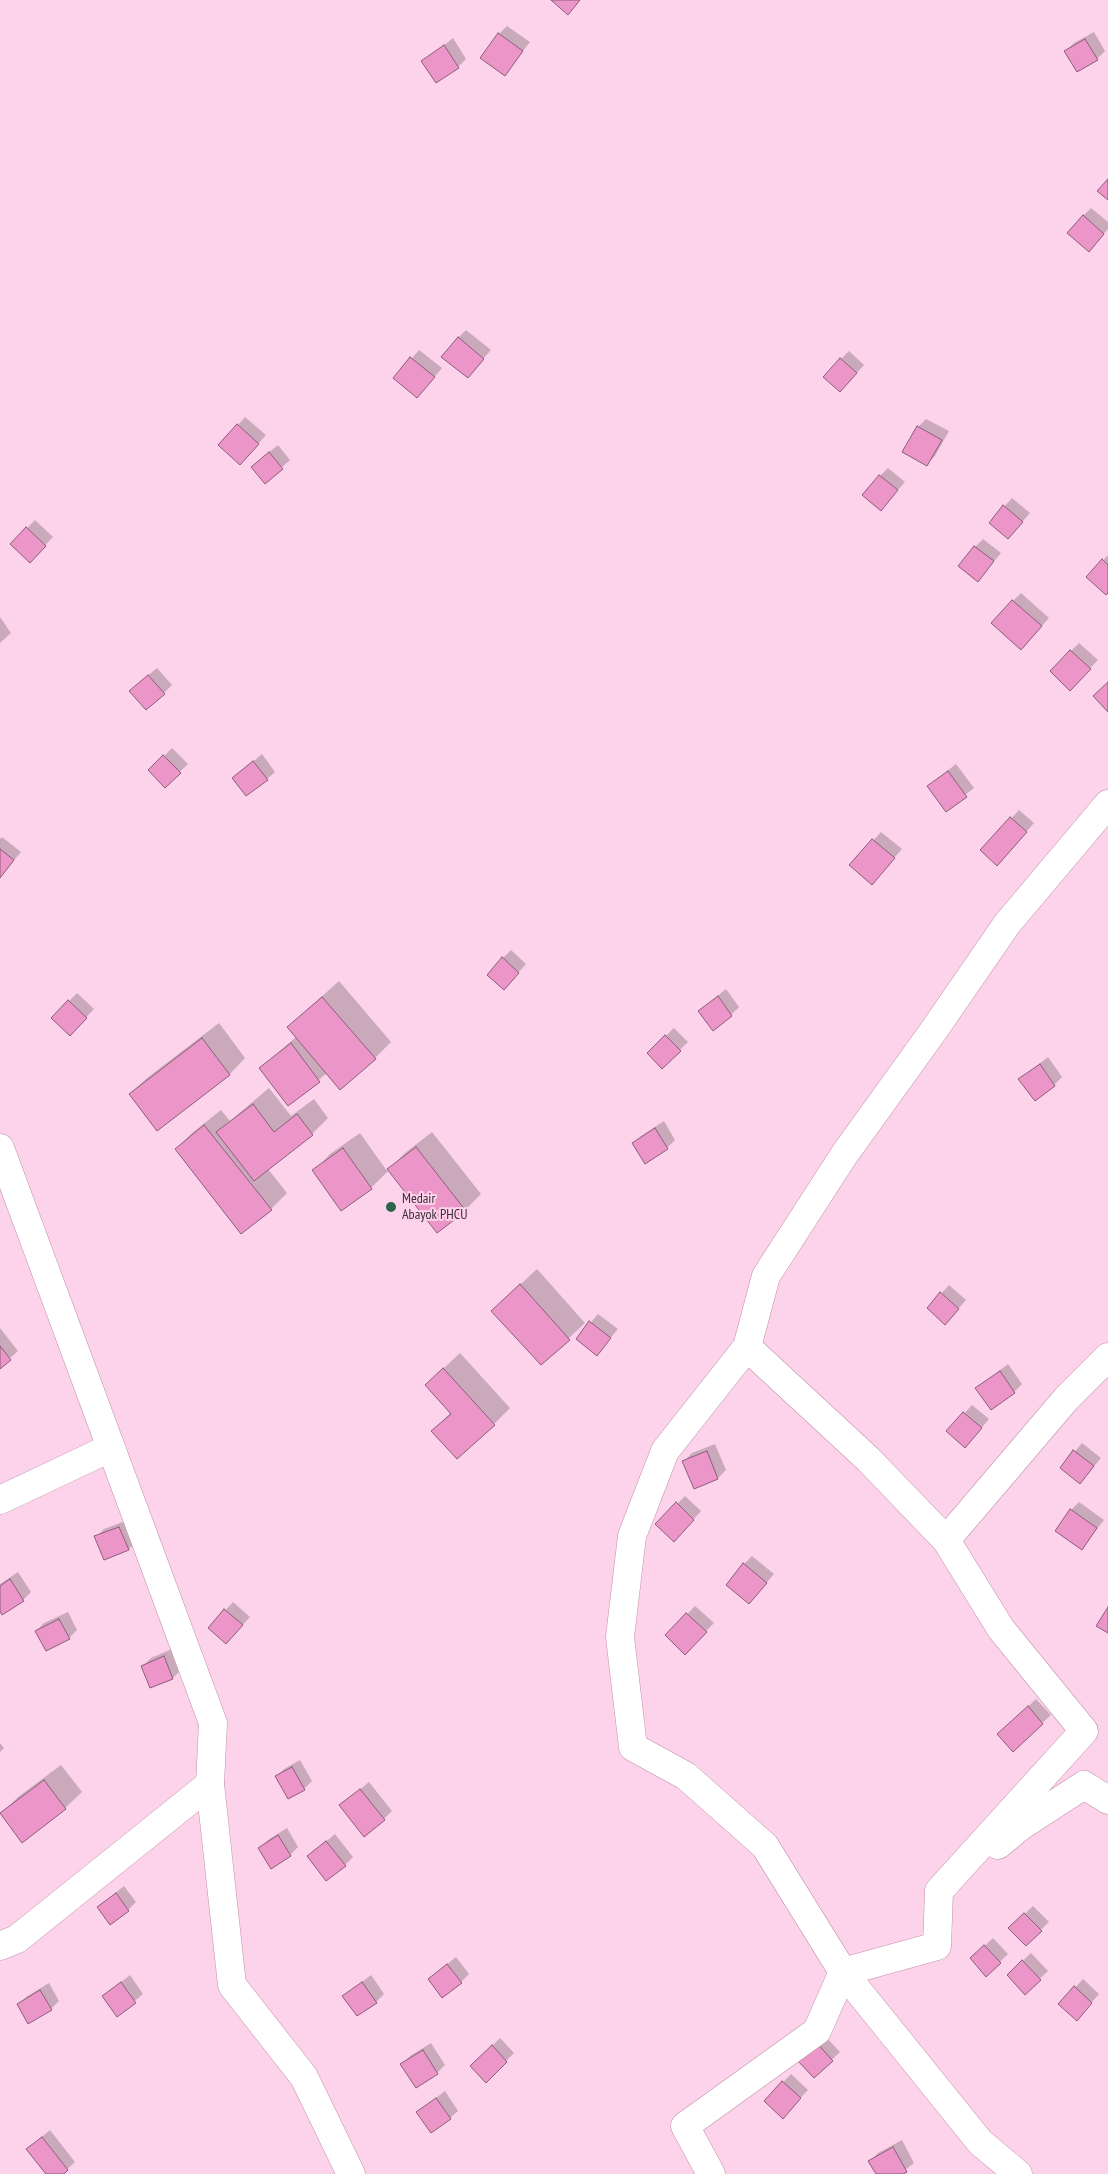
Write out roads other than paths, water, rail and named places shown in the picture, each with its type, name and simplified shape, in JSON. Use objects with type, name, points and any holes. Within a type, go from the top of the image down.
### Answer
[{"type":"street","points":[[1018,2174],[980,2142],[842,1972],[765,1846],[686,1776],[633,1747],[620,1637],[632,1536],[665,1451],[747,1347],[766,1276],[844,1155],[1007,924],[1108,804]]},
{"type":"street","points":[[0,1148],[213,1723],[210,1784],[232,1986],[304,2077],[351,2174]]},
{"type":"street","points":[[747,1347],[868,1458],[946,1540],[1001,1629],[1084,1731],[939,1891],[937,1946],[842,1972]]},
{"type":"street","points":[[946,1540],[1066,1398],[1108,1357]]},
{"type":"street","points":[[0,1500],[110,1448]]},
{"type":"street","points":[[0,1946],[17,1939],[210,1784]]},
{"type":"street","points":[[939,1891],[1021,1826],[1084,1785],[1108,1800]]},
{"type":"street","points":[[711,2174],[685,2126],[817,2030],[842,1972]]},
{"type":"place","name":"Medair Abayok PHCU","points":[[391,1207]]}]
